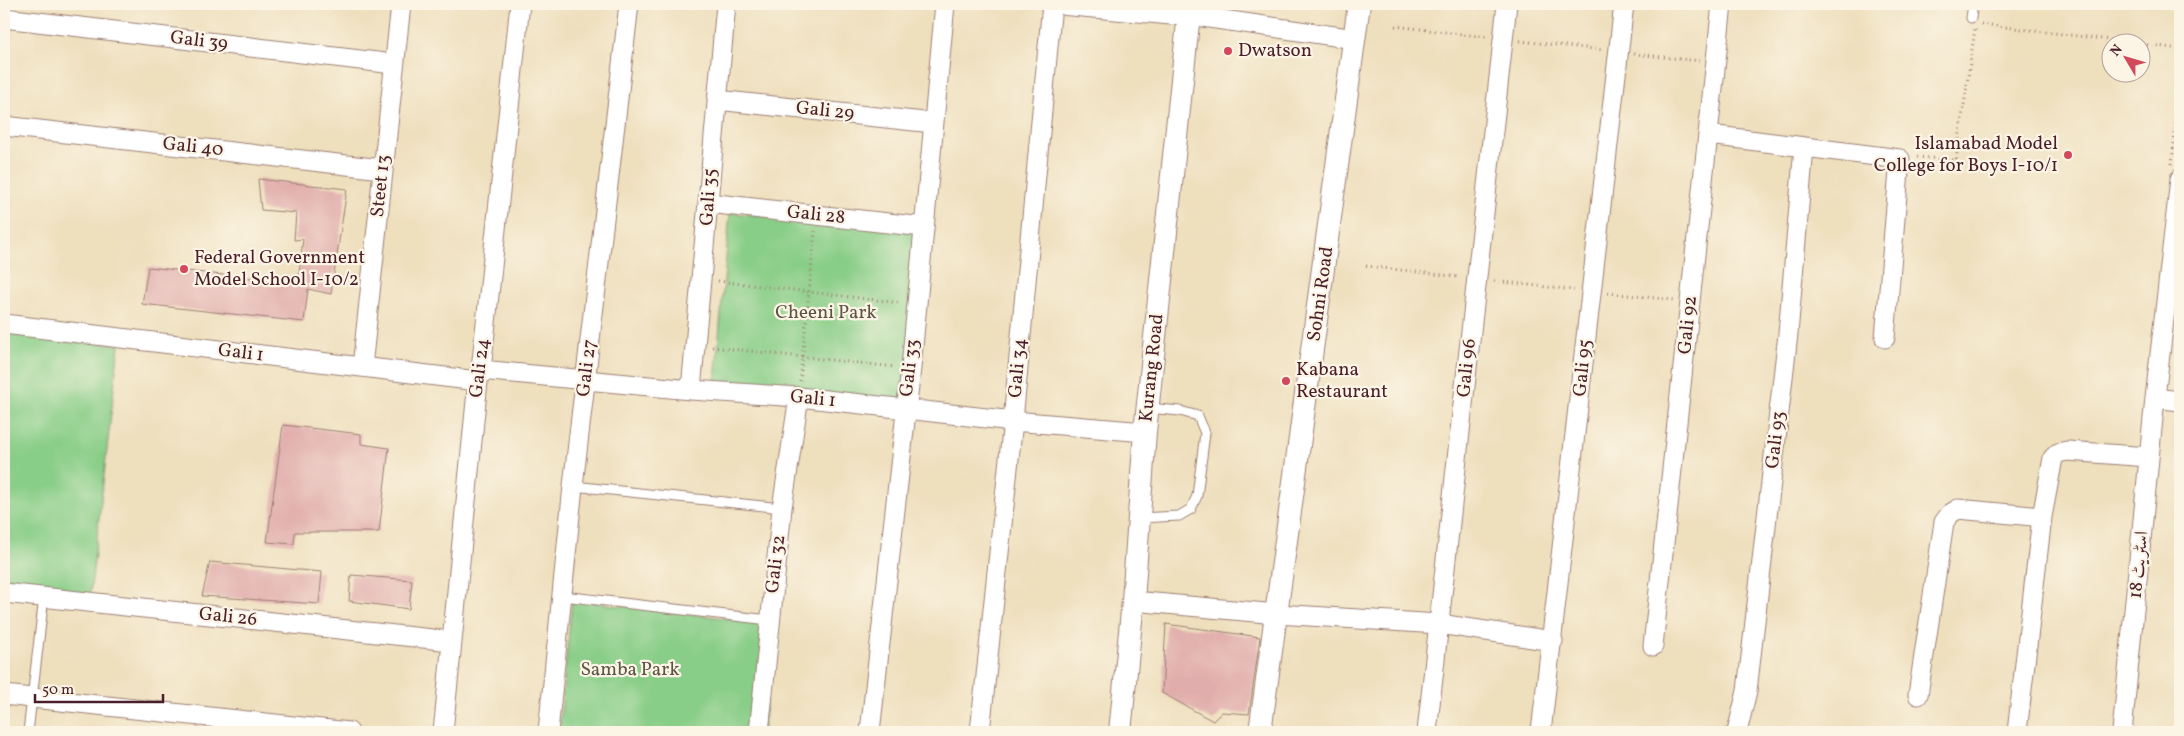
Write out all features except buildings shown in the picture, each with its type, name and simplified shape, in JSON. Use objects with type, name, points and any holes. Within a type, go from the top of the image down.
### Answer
[{"type":"street","name":"Steet 13","points":[[362,368],[401,4]]},
{"type":"street","name":"Gali 24","points":[[443,732],[479,375],[520,4]]},
{"type":"street","name":"Gali 27","points":[[548,732],[573,486],[629,4]]},
{"type":"street","name":"Gali 35","points":[[691,390],[703,280],[716,100],[726,4]]},
{"type":"street","name":"Gali 33","points":[[870,732],[911,368],[945,4]]},
{"type":"street","name":"Gali 34","points":[[980,732],[1013,421],[1052,4]]},
{"type":"street","points":[[1066,4],[1189,10],[1355,39]]},
{"type":"street","name":"Sohni Road","points":[[1260,732],[1359,4]]},
{"type":"street","name":"Gali 96","points":[[1427,732],[1507,4]]},
{"type":"street","name":"Gali 95","points":[[1541,732],[1553,641],[1624,4]]},
{"type":"street","name":"Gali 92","points":[[1653,646],[1722,4]]},
{"type":"street","name":"Kurang Road","points":[[1120,732],[1133,601],[1145,432],[1189,10]]},
{"type":"street","name":"Gali 39","points":[[4,18],[394,64]]},
{"type":"street","name":"Gali 29","points":[[716,100],[933,123]]},
{"type":"street","name":"Gali 40","points":[[4,126],[382,168]]},
{"type":"street","points":[[1709,136],[1900,158],[1885,338]]},
{"type":"street","name":"Gali 93","points":[[1737,732],[1747,691],[1776,443],[1788,334],[1804,147]]},
{"type":"street","name":"اسٹریٹ 18","points":[[2122,732],[2154,398],[2180,179]]},
{"type":"street","name":"Gali 28","points":[[708,203],[924,227]]},
{"type":"street","name":"Gali 1","points":[[4,324],[362,368],[585,381],[799,397],[1013,421],[1145,432]]},
{"type":"street","name":"Gali 32","points":[[759,732],[782,508],[799,397]]},
{"type":"street","points":[[2154,398],[2180,400]]},
{"type":"street","points":[[2017,732],[2042,517],[2053,458],[2058,453],[2067,451],[2149,457]]},
{"type":"street","points":[[1918,695],[1940,538],[1947,518],[1958,509],[2042,517]]},
{"type":"street","name":"Gali 26","points":[[4,593],[451,641]]},
{"type":"street","points":[[1133,601],[1277,614],[1439,624],[1553,641]]},
{"type":"street","points":[[4,695],[349,732]]},
{"type":"lane","points":[[1971,18],[1973,4]]},
{"type":"lane","points":[[1139,518],[1180,516],[1191,509],[1197,496],[1200,480],[1204,434],[1198,416],[1180,411],[1148,408]]},
{"type":"lane","points":[[573,486],[782,508]]},
{"type":"lane","points":[[563,596],[769,620]]},
{"type":"lane","points":[[28,732],[44,597]]},
{"type":"path","points":[[1911,156],[1956,160],[1976,23],[2102,39]]},
{"type":"path","points":[[1395,26],[1493,38]]},
{"type":"path","points":[[1513,40],[1609,51]]},
{"type":"path","points":[[2152,45],[2180,49]]},
{"type":"path","points":[[1628,53],[1705,61]]},
{"type":"path","points":[[799,397],[817,215]]},
{"type":"path","points":[[1366,266],[1465,277]]},
{"type":"path","points":[[703,280],[916,305]]},
{"type":"path","points":[[1485,280],[1582,290]]},
{"type":"path","points":[[1601,292],[1678,301]]},
{"type":"path","points":[[697,345],[802,358],[911,368]]},
{"type":"green space","name":"Cheeni Park","points":[[730,213],[926,229],[908,414],[714,392]]},
{"type":"green space","points":[[4,331],[119,345],[90,596],[4,587]]},
{"type":"green space","name":"Samba Park","points":[[572,600],[774,624],[763,732],[559,732]]},
{"type":"waterway","points":[[1706,732],[1727,725]]},
{"type":"waterway","points":[[1815,732],[1823,730],[1832,732]]},
{"type":"place","name":"Dwatson","points":[[1228,51]]},
{"type":"place","name":"Islamabad Model College for Boys I-10/1","points":[[2068,155]]},
{"type":"place","name":"Federal Government Model School I-10/2","points":[[184,269]]},
{"type":"place","name":"Kabana Restaurant","points":[[1286,381]]}]
